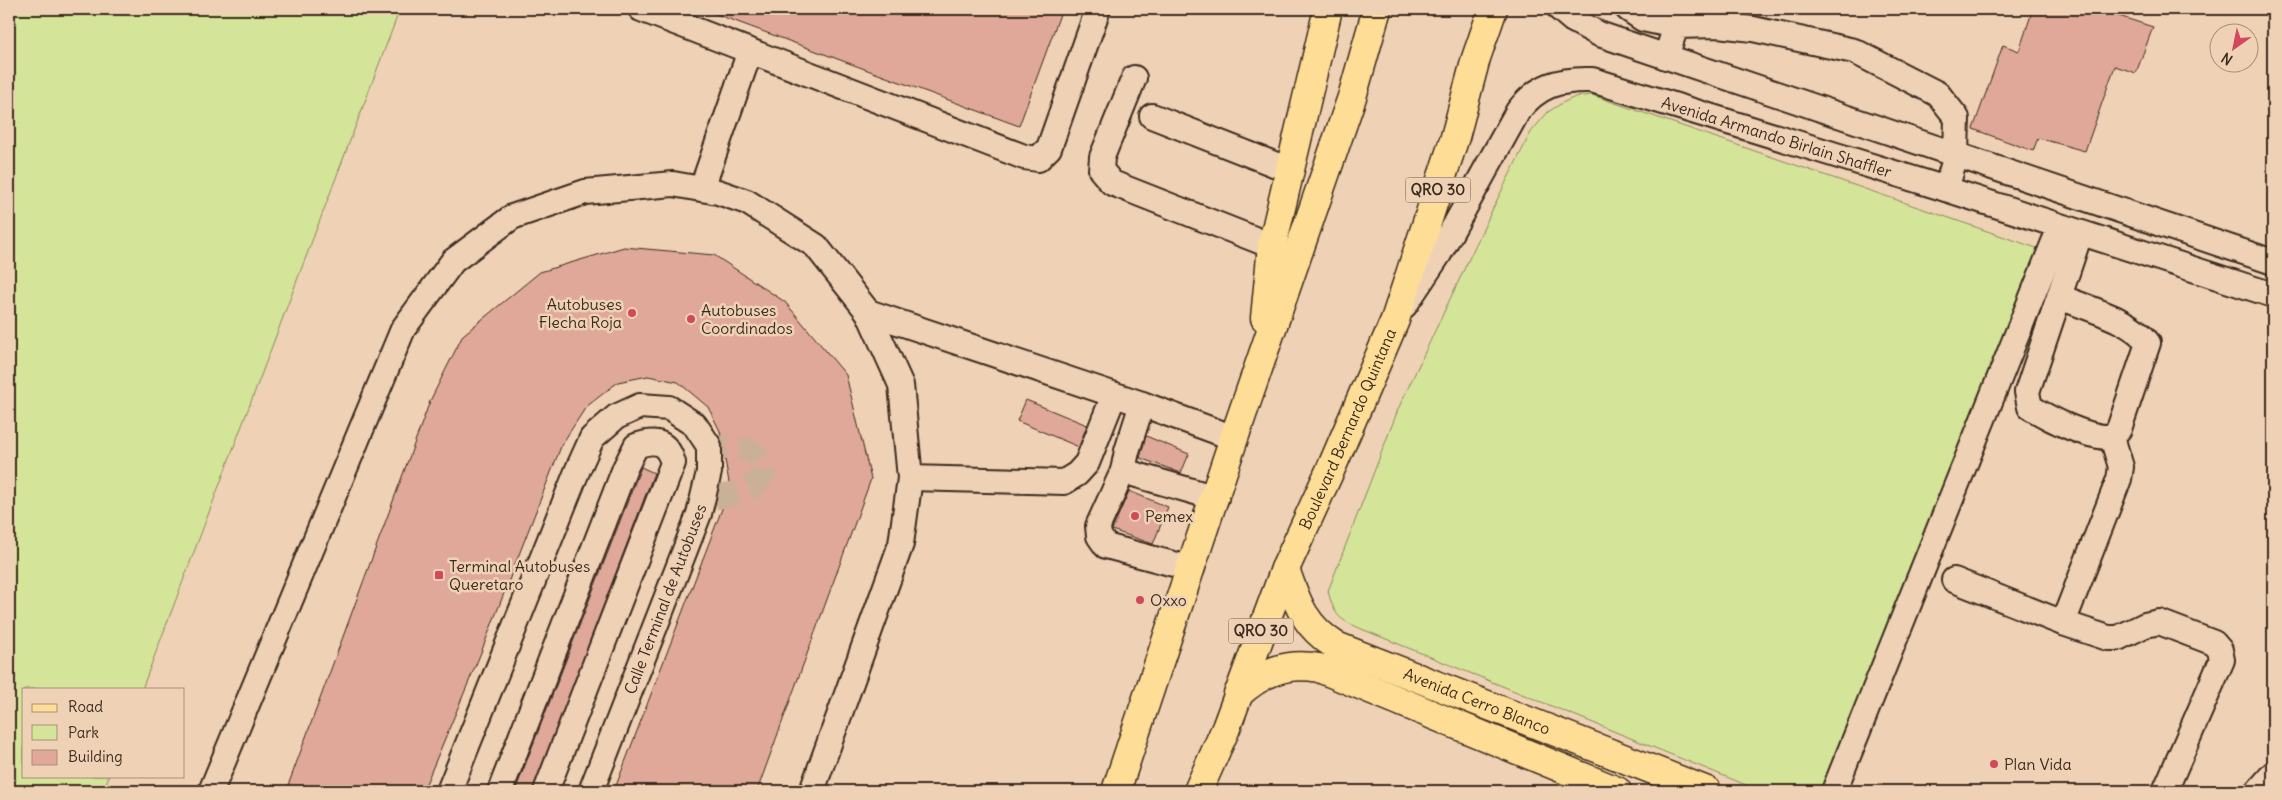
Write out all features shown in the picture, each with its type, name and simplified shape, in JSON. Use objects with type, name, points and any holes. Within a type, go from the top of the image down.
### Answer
[{"type":"main road","points":[[1261,366],[1272,246],[1328,9]]},
{"type":"main road","points":[[1341,127],[1344,93],[1360,9]]},
{"type":"main road","points":[[1116,791],[1216,498],[1234,438],[1261,366],[1362,65],[1377,9]]},
{"type":"main road","name":"Boulevard Bernardo Quintana","points":[[1476,58],[1482,9]]},
{"type":"main road","name":"Boulevard Bernardo Quintana","points":[[1198,791],[1226,728],[1285,569],[1395,320],[1455,137],[1476,58],[1492,9]]},
{"type":"main road","name":"Avenida Cerro Blanco","points":[[1285,569],[1300,610],[1308,622],[1326,640],[1336,646],[1707,791]]},
{"type":"main road","name":"Avenida Cerro Blanco","points":[[1238,694],[1253,681],[1279,668],[1292,666],[1319,668],[1616,791]]},
{"type":"main road","points":[[1218,791],[1226,728]]},
{"type":"street","points":[[641,9],[1024,157],[1038,159],[1049,148],[1098,9]]},
{"type":"street","points":[[1310,82],[1314,9]]},
{"type":"street","points":[[1560,9],[1586,28],[1666,57],[2273,262]]},
{"type":"street","points":[[1628,9],[1643,19],[1678,17],[1718,25],[1753,29],[1854,51],[1938,94],[1957,118],[1956,156],[1946,189]]},
{"type":"street","points":[[1666,57],[1678,17]]},
{"type":"street","points":[[710,190],[757,54]]},
{"type":"street","points":[[1134,78],[1102,157],[1101,170],[1112,183],[1272,246]]},
{"type":"street","name":"Avenida Armando Birlain Shaffler","points":[[1395,320],[1439,254],[1518,111],[1537,91],[1555,84],[1592,80],[1946,189],[2273,295]]},
{"type":"street","points":[[1152,116],[1289,170]]},
{"type":"street","points":[[211,791],[403,329],[453,261],[512,217],[585,192],[673,184],[710,190],[747,202],[816,246],[868,312],[901,385],[910,478],[901,544],[812,791]]},
{"type":"street","points":[[2070,230],[2060,298],[2027,392],[2030,407],[2045,416],[2101,438],[2112,438]]},
{"type":"street","points":[[1834,791],[2070,230]]},
{"type":"street","points":[[2060,298],[2112,318],[2141,334],[2148,343],[2119,429],[2112,438]]},
{"type":"street","points":[[868,312],[1142,404],[1234,438]]},
{"type":"street","points":[[910,478],[1064,482],[1077,474],[1087,463],[1114,395]]},
{"type":"street","points":[[1142,404],[1127,451],[1123,471],[1098,526],[1099,536],[1106,546],[1192,569]]},
{"type":"street","name":"Calle Terminal de Autobuses","points":[[449,791],[592,438],[616,417],[640,406],[669,408],[695,425],[713,446],[707,506],[591,791]]},
{"type":"street","points":[[2063,623],[2117,489],[2121,467],[2112,438]]},
{"type":"street","points":[[500,791],[625,468],[636,446],[650,441],[663,445],[670,451],[673,462],[546,791]]},
{"type":"street","points":[[1123,471],[1216,498]]},
{"type":"street","points":[[1954,580],[2063,623],[2108,638],[2118,638],[2145,625],[2159,622],[2214,644],[2220,650],[2222,660],[2165,791]]},
{"type":"street","points":[[2258,791],[2273,774]]},
{"type":"green space","points":[[9,9],[400,9],[142,688],[22,688],[22,778],[108,778],[103,791],[9,791]]},
{"type":"green space","points":[[1592,95],[2051,253],[1820,791],[1761,791],[1356,626],[1343,620],[1333,607],[1328,591],[1399,407],[1531,132],[1548,112],[1562,103],[1575,97]]},
{"type":"building","points":[[706,9],[1062,9],[1019,126]]},
{"type":"building","points":[[2033,9],[2097,9],[2153,27],[2136,73],[2115,66],[2085,151],[2038,138],[2033,151],[1973,129],[2003,45],[2019,51]]},
{"type":"building","name":"Terminal Autobuses Queretaro","points":[[624,247],[714,255],[785,302],[846,375],[871,479],[757,791],[614,791],[730,488],[720,431],[708,407],[678,382],[648,376],[618,382],[586,407],[562,444],[480,655],[423,791],[286,791],[430,401],[463,335],[540,272]]},
{"type":"building","points":[[1026,400],[1087,425],[1079,447],[1017,421]]},
{"type":"building","name":"Pemex","points":[[1146,436],[1189,454],[1181,473],[1140,458]]},
{"type":"building","points":[[641,467],[654,473],[533,791],[515,791]]},
{"type":"building","name":"Pemex","points":[[1129,491],[1168,507],[1153,544],[1112,530]]},
{"type":"tunnel","points":[[714,498],[748,489],[764,473],[761,463],[752,452],[717,447]]},
{"type":"place","name":"Autobuses Flecha Roja","points":[[632,313]]},
{"type":"place","name":"Autobuses Coordinados","points":[[691,319]]},
{"type":"place","name":"Pemex","points":[[1135,516]]},
{"type":"place","name":"Terminal Autobuses Queretaro","points":[[439,575]]},
{"type":"place","name":"Oxxo","points":[[1140,600]]},
{"type":"place","name":"Plan Vida","points":[[1994,764]]}]
